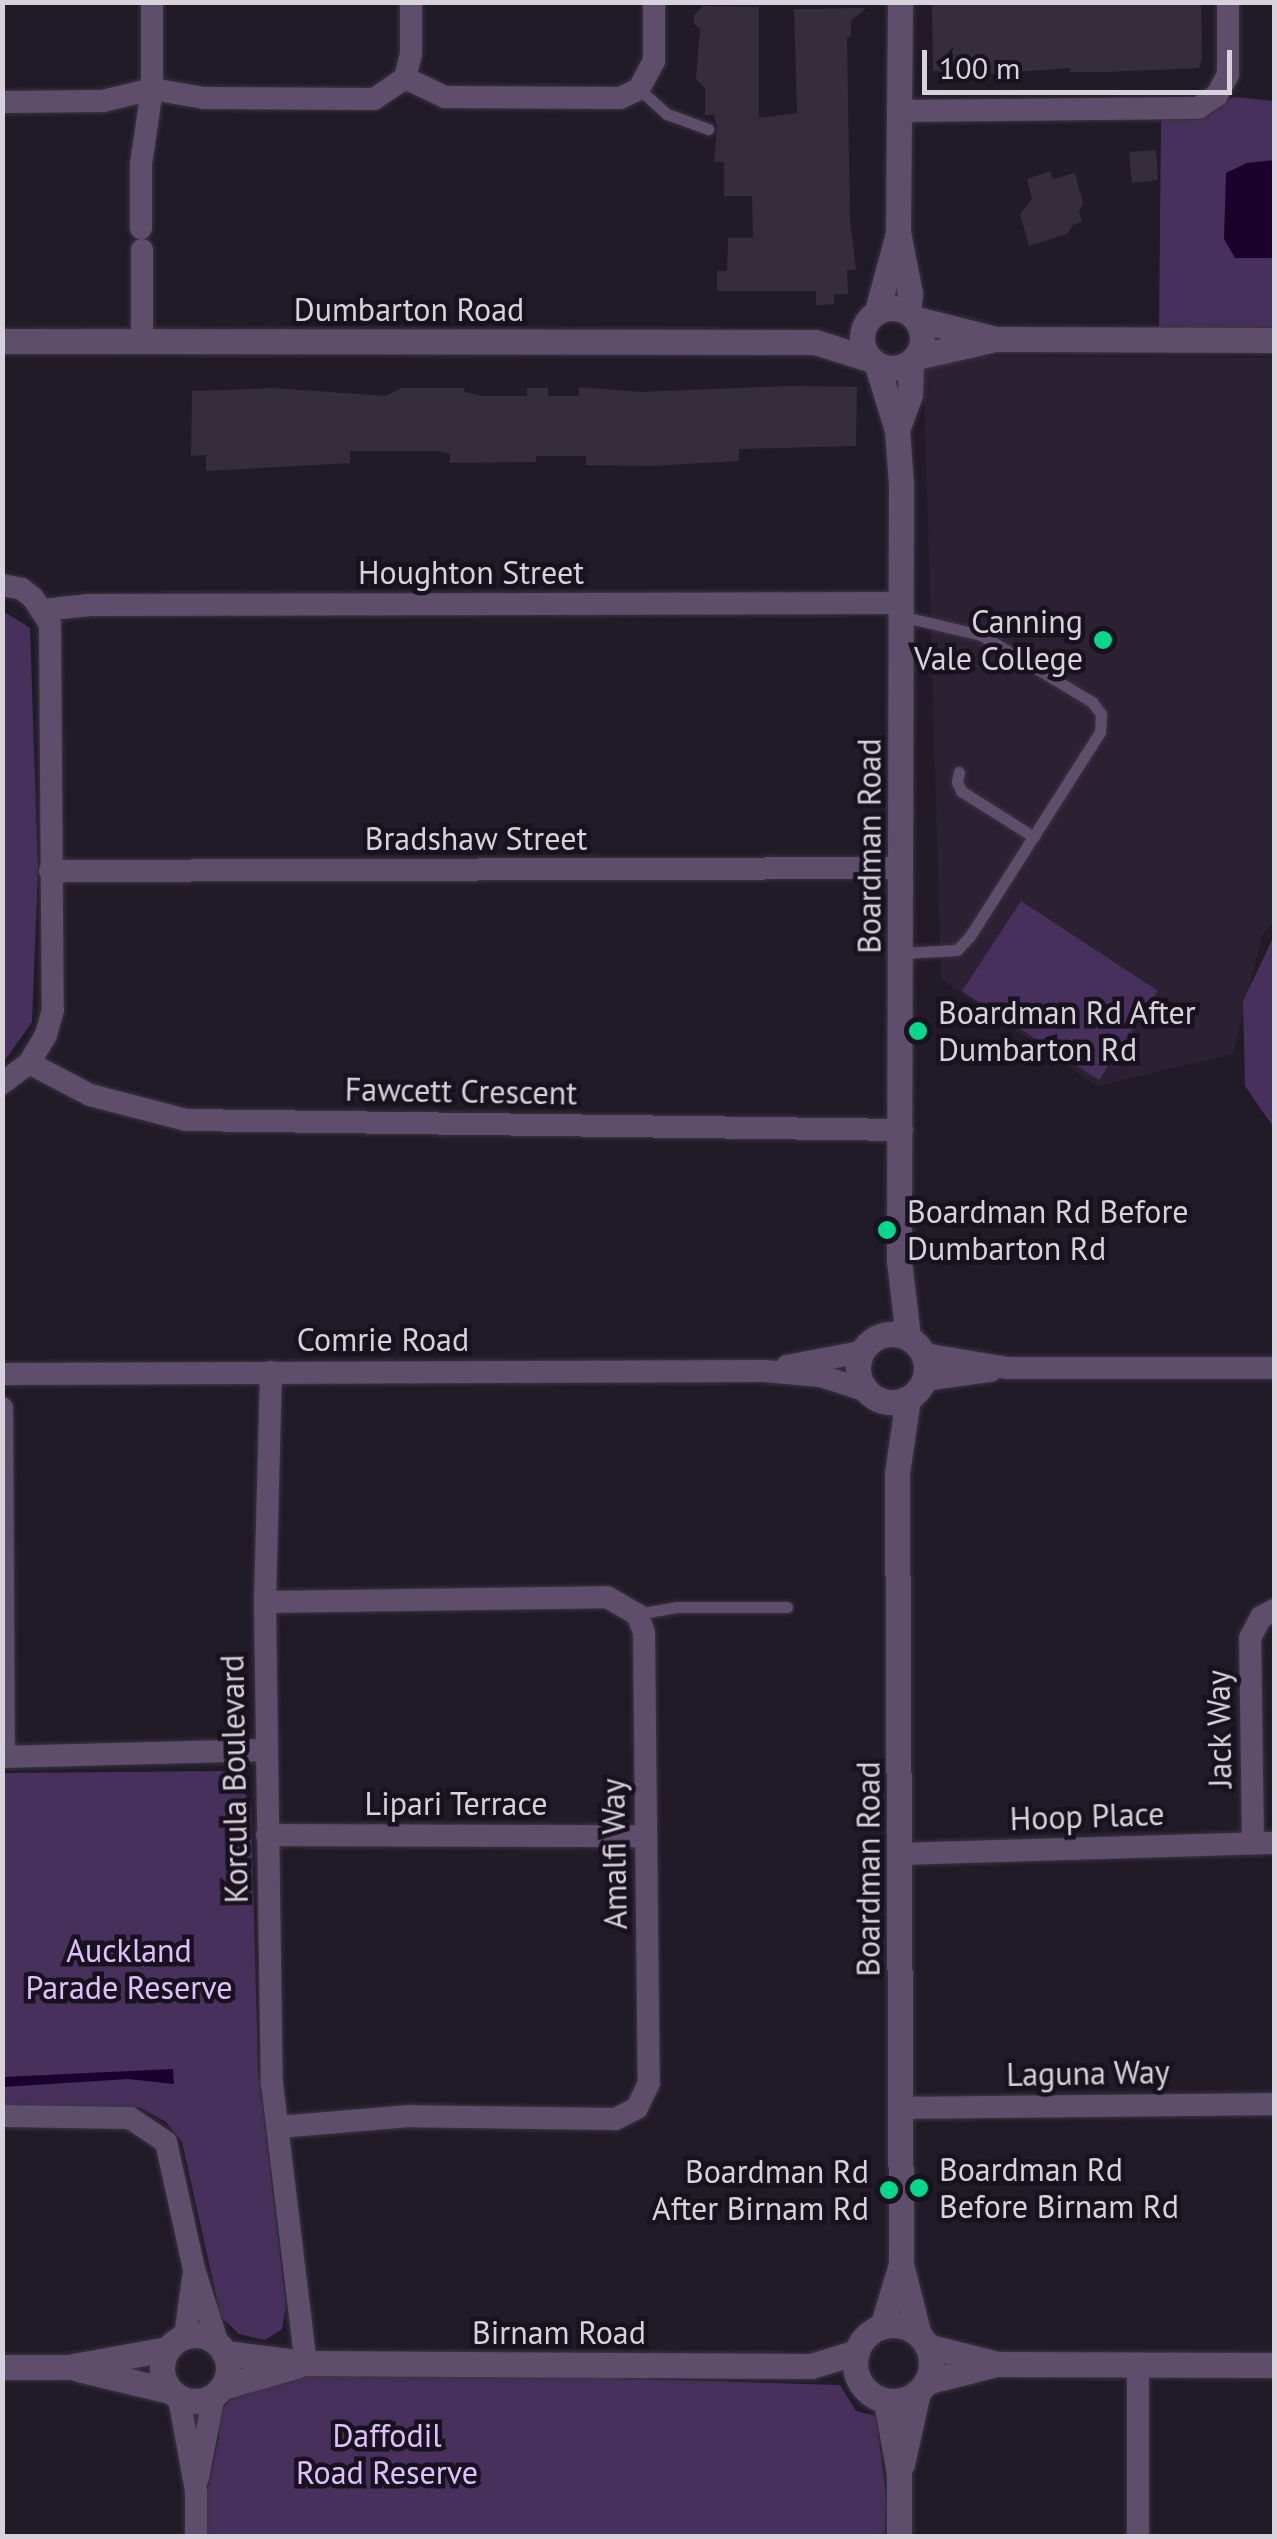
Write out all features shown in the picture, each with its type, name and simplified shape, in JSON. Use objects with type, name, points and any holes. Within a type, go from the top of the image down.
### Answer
[{"type":"street","points":[[142,342],[142,164],[152,89],[152,2]]},
{"type":"street","points":[[2,102],[103,100],[152,89],[204,98],[374,99],[405,78],[411,54],[411,2]]},
{"type":"street","points":[[405,78],[445,97],[620,98],[639,89],[654,60],[654,2]]},
{"type":"street","name":"Boardman Road","points":[[896,430],[910,394],[913,360],[922,338],[912,315],[898,232],[900,2]]},
{"type":"street","points":[[900,111],[1198,108],[1217,95],[1228,74],[1228,2]]},
{"type":"street","name":"Boardman Road","points":[[897,1473],[916,1367],[898,1261],[902,1130],[901,484],[896,430],[873,362],[862,344],[898,232]]},
{"type":"street","points":[[870,319],[898,308],[996,339]]},
{"type":"street","name":"Dumbarton Road","points":[[815,342],[870,319]]},
{"type":"street","points":[[873,362],[894,369],[913,360],[996,339],[1274,340]]},
{"type":"street","name":"Dumbarton Road","points":[[2,342],[815,342],[873,362]]},
{"type":"street","points":[[2,585],[22,589],[43,610],[51,640],[52,1010],[46,1034],[29,1063],[2,1083]]},
{"type":"street","name":"Houghton Street","points":[[43,610],[110,605],[900,612]]},
{"type":"street","name":"Bradshaw Street","points":[[50,871],[902,868]]},
{"type":"street","name":"Fawcett Crescent","points":[[29,1063],[90,1094],[187,1120],[902,1130]]},
{"type":"street","name":"Boardman Road","points":[[898,1261],[858,1372],[886,1413],[897,1473],[901,2264],[930,2370],[900,2474],[899,2536]]},
{"type":"street","points":[[870,1344],[916,1367],[1274,1368]]},
{"type":"street","name":"Comrie Road","points":[[764,1371],[870,1344]]},
{"type":"street","points":[[871,1395],[898,1402],[916,1367]]},
{"type":"street","name":"Comrie Road","points":[[2,1374],[764,1371],[821,1376],[871,1395]]},
{"type":"street","name":"Korcula Boulevard","points":[[271,1372],[265,1602],[272,2084],[306,2363]]},
{"type":"street","points":[[2,1408],[3,1756],[266,1750]]},
{"type":"street","points":[[265,1602],[607,1597],[637,1614]]},
{"type":"street","name":"Amalfi Way","points":[[278,2127],[410,2116],[615,2119],[637,2108],[650,2083],[644,1632],[637,1614]]},
{"type":"street","name":"Jack Way","points":[[1264,1843],[1250,1638],[1268,1614]]},
{"type":"street","name":"Lipari Terrace","points":[[266,1836],[646,1836]]},
{"type":"street","name":"Hoop Place","points":[[901,1854],[1264,1843]]},
{"type":"street","name":"Laguna Way","points":[[901,2108],[1274,2104]]},
{"type":"street","points":[[2,2116],[130,2118],[166,2142],[194,2269],[228,2370],[218,2391],[196,2491]]},
{"type":"street","name":"Boardman Road","points":[[900,2474],[874,2394],[855,2364],[857,2352],[871,2332],[882,2327],[901,2264]]},
{"type":"street","points":[[194,2269],[176,2343],[162,2375],[175,2394],[196,2491],[196,2536]]},
{"type":"street","points":[[882,2327],[902,2326],[923,2340],[996,2364]]},
{"type":"street","name":"Birnam Road","points":[[2,2367],[68,2367],[202,2336],[221,2348],[306,2363],[811,2366],[857,2352]]},
{"type":"street","name":"Birnam Road","points":[[68,2367],[197,2401],[306,2363]]},
{"type":"street","points":[[874,2394],[902,2400],[922,2387],[996,2364],[1274,2365]]},
{"type":"street","points":[[1138,2365],[1138,2536]]},
{"type":"street","name":"Birnam Road","points":[[811,2366],[874,2394]]},
{"type":"lane","points":[[639,89],[666,114],[708,129]]},
{"type":"lane","points":[[900,612],[913,619],[981,634],[1077,693],[1101,714],[1100,732],[957,950],[902,953]]},
{"type":"lane","points":[[1020,675],[1027,663]]},
{"type":"lane","points":[[1068,706],[1077,693]]},
{"type":"lane","points":[[959,772],[957,782],[961,790],[1003,810],[1034,836]]},
{"type":"lane","points":[[637,1614],[678,1607],[787,1607]]},
{"type":"shaded area","points":[[1274,160],[1274,258],[1235,258],[1224,239],[1226,173],[1247,163]]},
{"type":"shaded area","name":"Canning Vale College","points":[[923,356],[1274,358],[1274,922],[1262,935],[1233,1054],[1097,1086],[941,979]]},
{"type":"shaded area","points":[[173,2069],[174,2084],[128,2079],[3,2087],[3,2077]]},
{"type":"green space","points":[[1233,97],[1274,101],[1274,328],[1159,328],[1161,120],[1200,120]]},
{"type":"green space","points":[[3,611],[30,628],[38,869],[32,1022],[3,1063]]},
{"type":"green space","points":[[1021,901],[1158,991],[1099,1080],[962,991]]},
{"type":"green space","points":[[1274,936],[1274,1128],[1245,1086],[1243,1001]]},
{"type":"green space","name":"Auckland Parade Reserve","points":[[229,1771],[251,1803],[258,2069],[286,2305],[282,2329],[265,2340],[239,2334],[221,2317],[182,2142],[166,2122],[141,2108],[3,2107],[3,1773]]},
{"type":"green space","name":"Daffodil Road Reserve","points":[[344,2370],[840,2385],[856,2411],[876,2416],[886,2496],[885,2536],[205,2536],[205,2502],[219,2438],[219,2414],[234,2395],[301,2373]]},
{"type":"building","points":[[939,2],[1201,3],[1202,57],[1199,68],[1070,72],[1070,68],[991,74],[933,71],[932,6]]},
{"type":"building","points":[[703,6],[759,7],[759,118],[797,113],[794,9],[866,8],[851,21],[851,36],[847,37],[850,220],[856,270],[847,270],[848,294],[834,294],[834,304],[816,305],[816,291],[717,291],[717,271],[727,271],[728,238],[753,238],[752,196],[724,196],[724,162],[714,162],[717,126],[714,115],[705,115],[705,88],[696,79],[700,29],[694,24],[694,15]]},
{"type":"building","points":[[1156,150],[1158,180],[1132,183],[1129,152]]},
{"type":"building","points":[[1050,171],[1053,179],[1075,173],[1083,203],[1079,212],[1082,222],[1073,225],[1067,234],[1029,246],[1020,214],[1032,199],[1027,179]]},
{"type":"building","points":[[579,387],[640,392],[857,387],[856,446],[739,449],[739,461],[651,466],[586,465],[586,456],[536,456],[536,462],[450,463],[450,454],[438,451],[350,451],[350,463],[206,471],[206,455],[191,456],[192,391],[273,388],[385,396],[401,388],[465,388],[464,392],[482,396],[527,396],[527,388],[548,388],[548,396],[579,396]]},
{"type":"place","name":"Canning Vale College","points":[[1103,640]]},
{"type":"place","name":"Boardman Rd After Dumbarton Rd","points":[[918,1031]]},
{"type":"place","name":"Boardman Rd Before Dumbarton Rd","points":[[887,1230]]},
{"type":"place","name":"Boardman Rd Before Birnam Rd","points":[[919,2188]]},
{"type":"place","name":"Boardman Rd After Birnam Rd","points":[[889,2190]]}]
